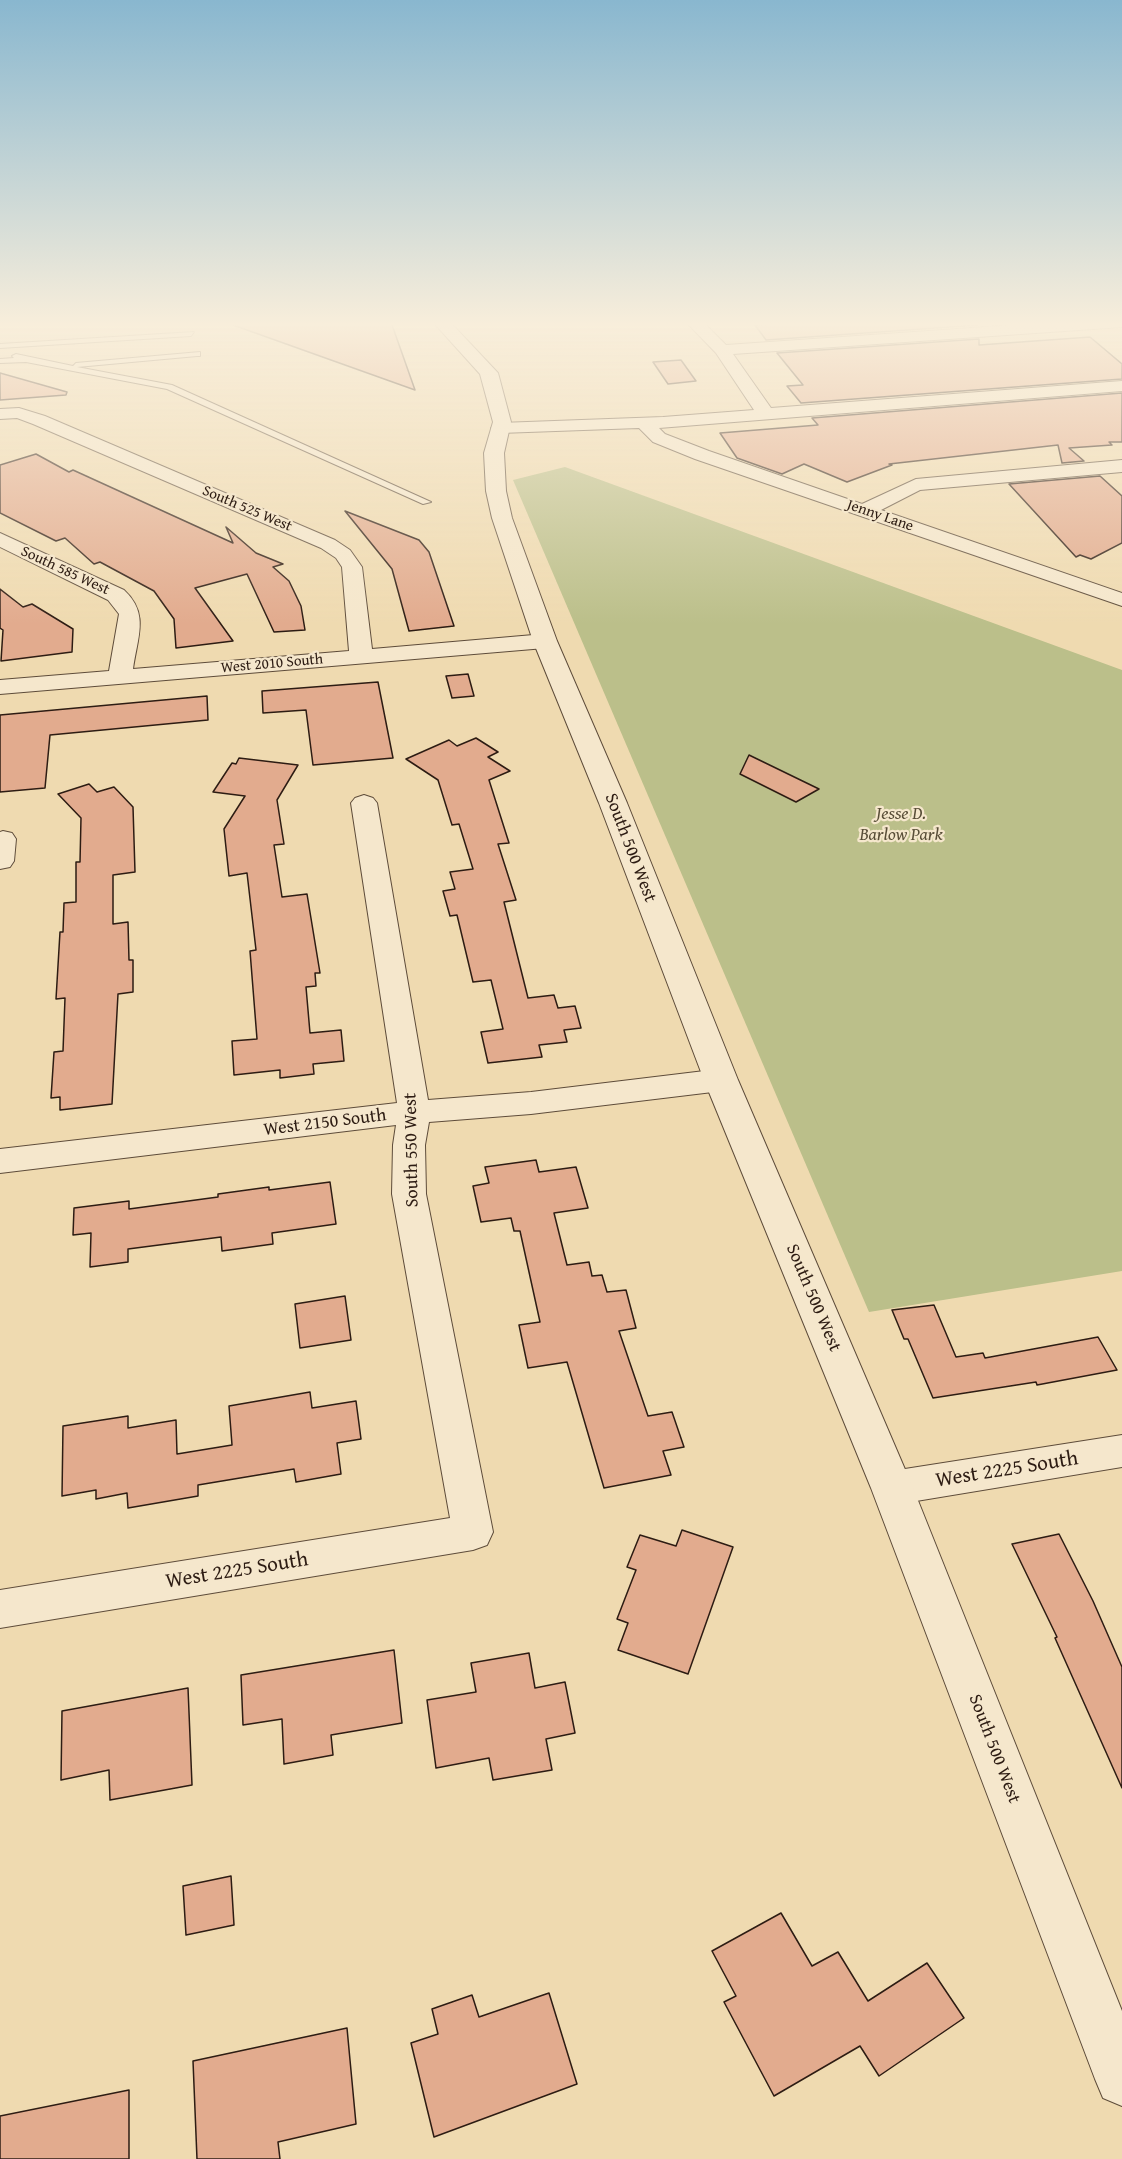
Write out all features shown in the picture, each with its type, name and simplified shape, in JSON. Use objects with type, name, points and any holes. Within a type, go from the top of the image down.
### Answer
[{"type":"street","name":"South 525 West","points":[[33,423],[317,540],[343,554],[352,567],[361,657]]},
{"type":"street","name":"South 500 West","points":[[502,423],[494,453],[496,491],[502,518],[545,641],[613,802],[721,1080],[892,1488],[1122,2079]]},
{"type":"street","name":"Jenny Lane","points":[[644,423],[659,438],[702,455],[1121,599]]},
{"type":"street","points":[[500,428],[647,423]]},
{"type":"street","points":[[863,511],[916,485],[1122,466]]},
{"type":"street","name":"South 585 West","points":[[3,543],[116,595],[125,603],[130,614],[120,676]]},
{"type":"street","name":"West 2010 South","points":[[0,687],[545,641]]},
{"type":"street","name":"South 550 West","points":[[364,803],[414,1112],[409,1145],[409,1194],[473,1532]]},
{"type":"street","name":"West 2150 South","points":[[0,1161],[414,1112],[531,1103],[721,1080]]},
{"type":"street","name":"West 2225 South","points":[[892,1488],[1122,1451]]},
{"type":"street","name":"West 2225 South","points":[[0,1609],[473,1532]]},
{"type":"lane","points":[[249,423],[426,502]]},
{"type":"green space","name":"Jesse D. Barlow Park","points":[[565,467],[1122,670],[1122,1271],[869,1312],[513,480]]},
{"type":"building","points":[[816,423],[1122,423],[1122,442],[1109,442],[1112,445],[1069,448],[1084,461],[1062,463],[1058,445],[889,464],[892,465],[847,482],[804,464],[782,474],[737,458],[720,433],[818,425]]},
{"type":"building","points":[[36,454],[69,472],[73,470],[233,543],[226,527],[256,553],[283,564],[273,567],[289,581],[301,606],[305,630],[274,632],[247,574],[195,588],[233,641],[176,648],[174,619],[154,591],[100,562],[94,564],[65,538],[56,541],[0,513],[0,465]]},
{"type":"building","points":[[1100,476],[1122,496],[1122,543],[1091,559],[1080,555],[1076,557],[1009,484]]},
{"type":"building","points":[[345,511],[419,540],[429,552],[454,626],[409,631],[392,569]]},
{"type":"building","points":[[0,589],[23,607],[32,604],[73,629],[72,652],[1,661],[3,630],[0,628]]},
{"type":"building","points":[[468,674],[474,696],[452,698],[446,676]]},
{"type":"building","points":[[378,682],[393,758],[313,765],[306,710],[263,713],[262,691]]},
{"type":"building","points":[[207,696],[208,720],[50,735],[45,788],[0,792],[0,715]]},
{"type":"building","points":[[476,738],[498,752],[488,757],[510,771],[489,780],[509,843],[498,844],[516,900],[504,902],[528,998],[554,995],[558,1008],[575,1006],[581,1028],[564,1030],[567,1042],[539,1045],[542,1057],[488,1063],[481,1032],[503,1029],[491,980],[473,982],[457,915],[450,916],[443,891],[455,889],[450,872],[473,869],[459,824],[452,825],[438,780],[406,759],[449,740],[457,746]]},
{"type":"building","points":[[749,755],[819,789],[796,802],[740,774]]},
{"type":"building","points":[[239,758],[298,765],[277,800],[284,844],[274,845],[282,897],[307,894],[320,973],[315,973],[316,986],[306,987],[310,1033],[341,1030],[344,1061],[313,1064],[314,1074],[280,1078],[280,1070],[234,1075],[232,1041],[257,1039],[250,951],[256,950],[247,873],[229,876],[224,829],[245,796],[213,792],[232,763],[236,764]]},
{"type":"building","points":[[89,784],[97,792],[114,787],[133,807],[135,872],[113,875],[113,924],[128,922],[129,960],[133,960],[133,992],[118,994],[112,1104],[60,1110],[60,1097],[51,1098],[54,1052],[63,1051],[65,998],[56,999],[60,932],[63,932],[64,903],[76,902],[76,862],[80,862],[81,818],[58,794]]},
{"type":"building","points":[[536,1160],[539,1172],[576,1167],[588,1208],[554,1213],[567,1265],[589,1262],[592,1276],[602,1275],[607,1292],[626,1290],[636,1328],[619,1331],[648,1416],[672,1412],[684,1447],[663,1451],[671,1475],[604,1488],[567,1362],[528,1368],[519,1325],[540,1322],[520,1231],[514,1231],[511,1218],[481,1222],[473,1186],[489,1183],[485,1167]]},
{"type":"building","points":[[330,1182],[336,1224],[272,1233],[273,1244],[222,1251],[221,1237],[128,1249],[128,1262],[90,1267],[91,1233],[73,1235],[74,1208],[129,1201],[129,1209],[218,1197],[218,1194],[269,1187],[269,1190]]},
{"type":"building","points":[[345,1296],[351,1340],[300,1348],[295,1304]]},
{"type":"building","points":[[934,1305],[956,1357],[983,1353],[985,1358],[1098,1337],[1117,1370],[1037,1385],[1036,1382],[933,1398],[908,1339],[904,1339],[892,1310]]},
{"type":"building","points":[[310,1392],[312,1408],[356,1401],[361,1439],[337,1443],[341,1474],[296,1482],[294,1469],[198,1485],[198,1496],[128,1508],[127,1493],[96,1499],[96,1490],[62,1496],[63,1426],[128,1416],[128,1428],[176,1420],[177,1454],[232,1445],[229,1406]]},
{"type":"building","points":[[682,1530],[733,1547],[688,1674],[618,1650],[628,1623],[617,1619],[636,1570],[627,1567],[640,1535],[676,1546]]},
{"type":"building","points":[[1059,1534],[1093,1601],[1122,1667],[1122,1788],[1055,1638],[1057,1637],[1012,1544]]},
{"type":"building","points":[[394,1650],[402,1723],[331,1735],[333,1755],[284,1764],[282,1719],[243,1725],[241,1675]]},
{"type":"building","points":[[529,1653],[535,1688],[565,1682],[575,1733],[546,1739],[552,1770],[493,1780],[489,1758],[436,1768],[427,1700],[476,1692],[471,1663]]},
{"type":"building","points":[[188,1688],[192,1785],[110,1800],[109,1770],[61,1780],[62,1711]]},
{"type":"building","points":[[231,1876],[234,1925],[186,1935],[183,1886]]},
{"type":"building","points":[[781,1913],[812,1966],[838,1952],[868,2001],[927,1963],[964,2018],[879,2076],[860,2046],[774,2096],[724,2002],[736,1996],[712,1951]]},
{"type":"building","points":[[549,1993],[577,2084],[434,2137],[411,2043],[438,2034],[432,2009],[472,1995],[479,2017]]},
{"type":"building","points":[[347,2028],[356,2124],[278,2142],[280,2159],[197,2159],[193,2061]]},
{"type":"building","points":[[129,2090],[129,2159],[0,2159],[0,2116]]}]
